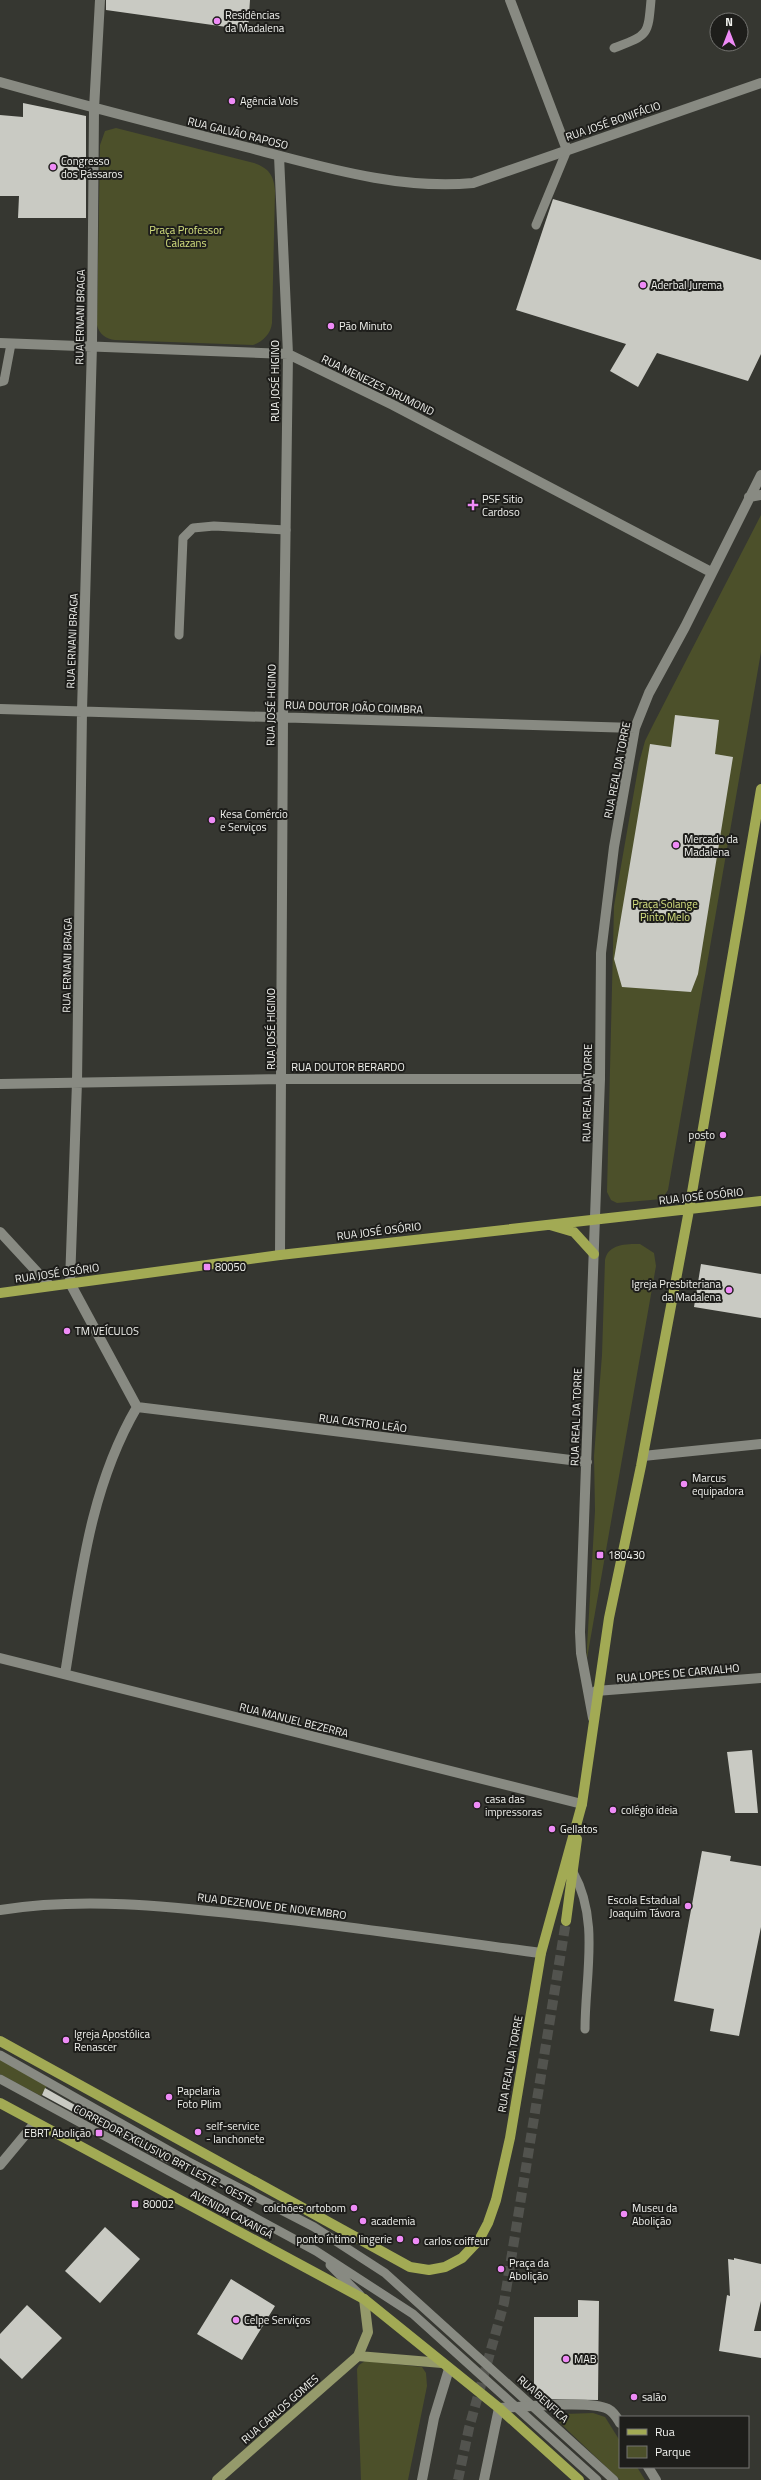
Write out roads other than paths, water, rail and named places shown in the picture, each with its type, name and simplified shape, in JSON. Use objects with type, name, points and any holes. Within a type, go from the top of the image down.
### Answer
[{"type":"main road","name":"RUA REAL DA TORRE","points":[[326,2222],[410,2267],[429,2270],[445,2267],[462,2258],[479,2240],[488,2223],[496,2200],[510,2138],[541,1954],[582,1804],[596,1691],[609,1618],[643,1456],[689,1210],[761,789]]},
{"type":"main road","name":"RUA JOSÉ OSÓRIO","points":[[0,1293],[280,1255],[595,1218],[761,1202]]},
{"type":"main road","points":[[547,1224],[574,1232],[594,1254]]},
{"type":"main road","points":[[566,1921],[582,1804]]},
{"type":"main road","points":[[0,2041],[326,2222]]},
{"type":"main road","name":"AVENIDA CAXANGÁ","points":[[0,2103],[364,2299],[446,2366]]},
{"type":"main road","name":"RUA CARLOS GOMES","points":[[217,2480],[358,2356],[368,2332],[364,2299]]},
{"type":"main road","points":[[358,2356],[446,2366],[499,2408],[579,2480]]},
{"type":"street","name":"RUA ERNANI BRAGA","points":[[70,1283],[77,1082],[82,711],[92,345],[94,108],[100,0]]},
{"type":"street","points":[[510,0],[567,150]]},
{"type":"street","name":"RUA GALVÃO RAPOSO","points":[[0,82],[94,108],[369,178],[431,186],[473,183]]},
{"type":"street","name":"RUA JOSÉ BONIFÁCIO","points":[[473,183],[761,83]]},
{"type":"street","name":"RUA JOSÉ HIGINO","points":[[279,156],[288,354],[283,716],[283,1079],[280,1255]]},
{"type":"street","name":"RUA MENEZES DRUMOND","points":[[0,343],[92,345],[288,354],[393,405],[711,572]]},
{"type":"street","name":"RUA REAL DA TORRE","points":[[593,1718],[581,1653],[600,1079],[601,953],[614,846],[636,728],[649,693],[685,627],[711,572],[761,475]]},
{"type":"street","points":[[749,497],[761,495]]},
{"type":"street","name":"RUA DOUTOR JOÃO COIMBRA","points":[[0,709],[283,716],[636,728]]},
{"type":"street","name":"RUA DOUTOR BERARDO","points":[[0,1084],[283,1079],[600,1079]]},
{"type":"street","points":[[0,1232],[50,1286]]},
{"type":"street","points":[[65,1674],[84,1557],[101,1484],[121,1434],[136,1408],[70,1283]]},
{"type":"street","name":"RUA CASTRO LEÃO","points":[[136,1408],[587,1462]]},
{"type":"street","points":[[643,1456],[761,1444]]},
{"type":"street","name":"RUA MANUEL BEZERRA","points":[[0,1658],[582,1804]]},
{"type":"street","name":"RUA LOPES DE CARVALHO","points":[[596,1691],[761,1678]]},
{"type":"street","name":"RUA DEZENOVE DE NOVEMBRO","points":[[0,1910],[103,1903],[174,1907],[280,1918],[541,1954]]},
{"type":"street","points":[[0,2165],[35,2123]]},
{"type":"street","points":[[422,2480],[446,2366]]},
{"type":"street","points":[[484,2480],[499,2408],[533,2406],[602,2407],[614,2414],[619,2422]]},
{"type":"street","points":[[649,2468],[656,2480]]},
{"type":"lane","points":[[614,48],[640,38],[649,28],[651,0]]},
{"type":"lane","points":[[536,225],[567,150]]},
{"type":"lane","points":[[0,382],[4,381],[11,344]]},
{"type":"lane","points":[[179,635],[183,538],[192,528],[214,526],[286,530]]},
{"type":"lane","points":[[573,1872],[582,1888],[588,1912],[589,1933],[585,2029]]},
{"type":"lane","name":"CORREDOR EXCLUSIVO BRT LESTE - OESTE","points":[[0,2055],[187,2161],[314,2227],[385,2274],[456,2336]]},
{"type":"lane","name":"CORREDOR EXCLUSIVO BRT LESTE - OESTE","points":[[0,2080],[316,2251],[412,2314],[597,2480]]},
{"type":"lane","name":"CORREDOR EXCLUSIVO BRT LESTE - OESTE","points":[[251,2194],[326,2222]]},
{"type":"lane","name":"CORREDOR EXCLUSIVO BRT LESTE - OESTE","points":[[316,2251],[364,2299]]},
{"type":"lane","name":"RUA BENFICA","points":[[456,2336],[614,2480]]},
{"type":"tunnel","points":[[458,2480],[469,2428],[504,2303],[566,1921]]},
{"type":"place","name":"Residências da Madalena","points":[[217,21]]},
{"type":"place","name":"Agência Vols","points":[[232,101]]},
{"type":"place","name":"Congresso dos Pássaros","points":[[53,167]]},
{"type":"place","name":"Aderbal Jurema","points":[[643,285]]},
{"type":"place","name":"Pão Minuto","points":[[331,326]]},
{"type":"place","name":"PSF Sitio Cardoso","points":[[473,505]]},
{"type":"place","name":"Kesa Comércio e Serviços","points":[[212,820]]},
{"type":"place","name":"Mercado da Madalena","points":[[676,845]]},
{"type":"place","name":"posto","points":[[723,1135]]},
{"type":"place","name":"80050","points":[[207,1267]]},
{"type":"place","name":"Igreja Presbiteriana da Madalena","points":[[729,1290]]},
{"type":"place","name":"TM VEÍCULOS","points":[[67,1331]]},
{"type":"place","name":"Marcus equipadora","points":[[684,1484]]},
{"type":"place","name":"180430","points":[[600,1555]]},
{"type":"place","name":"casa das impressoras","points":[[477,1805]]},
{"type":"place","name":"colégio ideia","points":[[613,1810]]},
{"type":"place","name":"Gellatos","points":[[552,1829]]},
{"type":"place","name":"Escola Estadual Joaquim Távora","points":[[688,1906]]},
{"type":"place","name":"Igreja Apostólica Renascer","points":[[66,2040]]},
{"type":"place","name":"Papelaria Foto Plim","points":[[169,2097]]},
{"type":"place","name":"self-service - lanchonete","points":[[198,2132]]},
{"type":"place","name":"EBRT Abolição","points":[[99,2133]]},
{"type":"place","name":"80002","points":[[135,2204]]},
{"type":"place","name":"colchões ortobom","points":[[354,2208]]},
{"type":"place","name":"Museu da Abolição","points":[[624,2214]]},
{"type":"place","name":"academia","points":[[363,2221]]},
{"type":"place","name":"ponto íntimo lingerie","points":[[400,2239]]},
{"type":"place","name":"carlos coiffeur","points":[[416,2241]]},
{"type":"place","name":"Praça da Abolição","points":[[501,2269]]},
{"type":"place","name":"Celpe Serviços","points":[[236,2320]]},
{"type":"place","name":"MAB","points":[[566,2359]]},
{"type":"place","name":"salão","points":[[634,2397]]},
{"type":"park label","name":"Praça Professor Calazans","points":[[186,236]]},
{"type":"park label","name":"Praça Solange Pinto Melo","points":[[665,910]]}]
